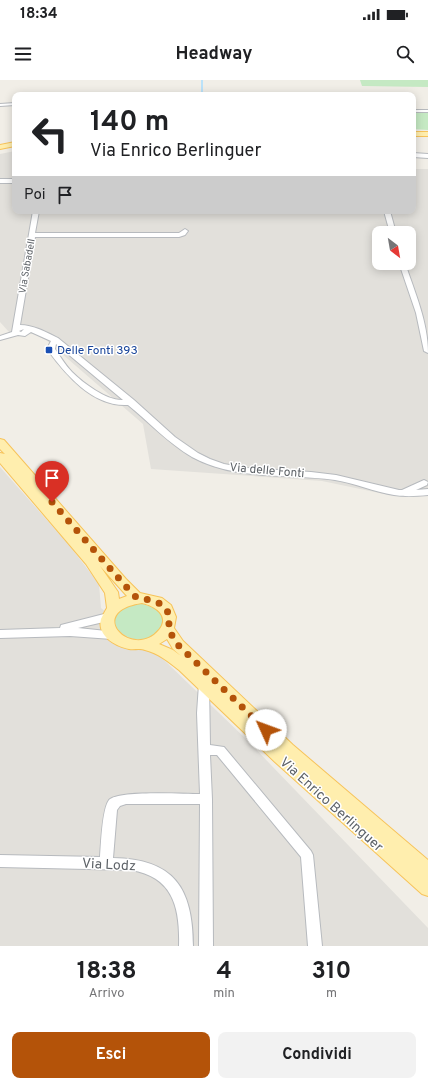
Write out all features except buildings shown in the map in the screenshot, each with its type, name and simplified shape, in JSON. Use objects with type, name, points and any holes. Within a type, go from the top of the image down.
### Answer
[{"type":"main road","points":[[416,132],[428,133]]},
{"type":"main road","points":[[0,146],[12,144]]},
{"type":"main road","points":[[0,442],[121,582],[137,598]]},
{"type":"main road","points":[[0,456],[90,561],[111,592],[111,612],[108,626],[112,635]]},
{"type":"main road","points":[[111,612],[125,601],[137,598]]},
{"type":"main road","name":"Via Enrico Berlinguer","points":[[137,598],[156,601],[166,608],[170,618],[168,629],[178,645],[288,750],[428,871]]},
{"type":"main road","points":[[145,644],[161,636],[168,629]]},
{"type":"main road","name":"Via Enrico Berlinguer","points":[[112,635],[128,643],[145,644],[174,658],[204,684],[280,758],[428,888]]},
{"type":"street","points":[[0,105],[12,104]]},
{"type":"street","points":[[416,111],[428,111]]},
{"type":"street","points":[[416,155],[428,156]]},
{"type":"street","points":[[0,181],[12,181]]},
{"type":"street","name":"Via Sabadell","points":[[22,329],[36,214]]},
{"type":"street","points":[[388,214],[391,226]]},
{"type":"street","points":[[32,235],[183,234],[186,231]]},
{"type":"street","points":[[404,270],[419,313],[428,351]]},
{"type":"street","points":[[1,337],[22,329]]},
{"type":"street","name":"Via delle Fonti","points":[[22,329],[47,335],[55,340],[131,402],[184,449],[202,459],[223,466],[246,470],[272,473],[301,472],[325,476],[399,493],[427,486]]},
{"type":"street","points":[[55,340],[51,346],[51,349],[69,373],[92,392],[117,402],[131,402]]},
{"type":"street","points":[[48,631],[111,612]]},
{"type":"street","points":[[0,634],[48,631],[89,632],[112,635]]},
{"type":"street","points":[[204,684],[206,946]]},
{"type":"street","points":[[204,750],[220,750],[307,854],[315,946]]},
{"type":"street","points":[[106,864],[111,810],[112,805],[116,801],[126,799],[206,799]]},
{"type":"street","name":"Via Lodz","points":[[0,861],[139,864],[159,874],[169,882],[182,903],[186,923],[186,946]]},
{"type":"shaded area","points":[[12,152],[12,214],[416,214],[416,169],[428,169],[428,495],[389,495],[322,481],[151,469],[143,424],[46,340],[34,334],[9,332],[0,322],[0,154]]},
{"type":"shaded area","points":[[0,467],[69,545],[99,584],[101,608],[163,659],[245,738],[428,928],[428,946],[0,946]]},
{"type":"green space","points":[[360,80],[428,80],[428,87],[362,86]]},
{"type":"green space","points":[[416,113],[428,113],[428,130],[416,129]]},
{"type":"green space","points":[[140,603],[158,609],[164,620],[157,632],[147,638],[136,639],[126,636],[118,630],[115,622],[116,614],[125,607]]},
{"type":"waterway","points":[[202,80],[202,92]]},
{"type":"place","name":"Delle Fonti 393","points":[[49,350]]},
{"type":"route","points":[[52,502],[121,582],[137,598],[156,601],[166,608],[169,612],[170,618],[168,629],[178,645],[266,730]]}]
